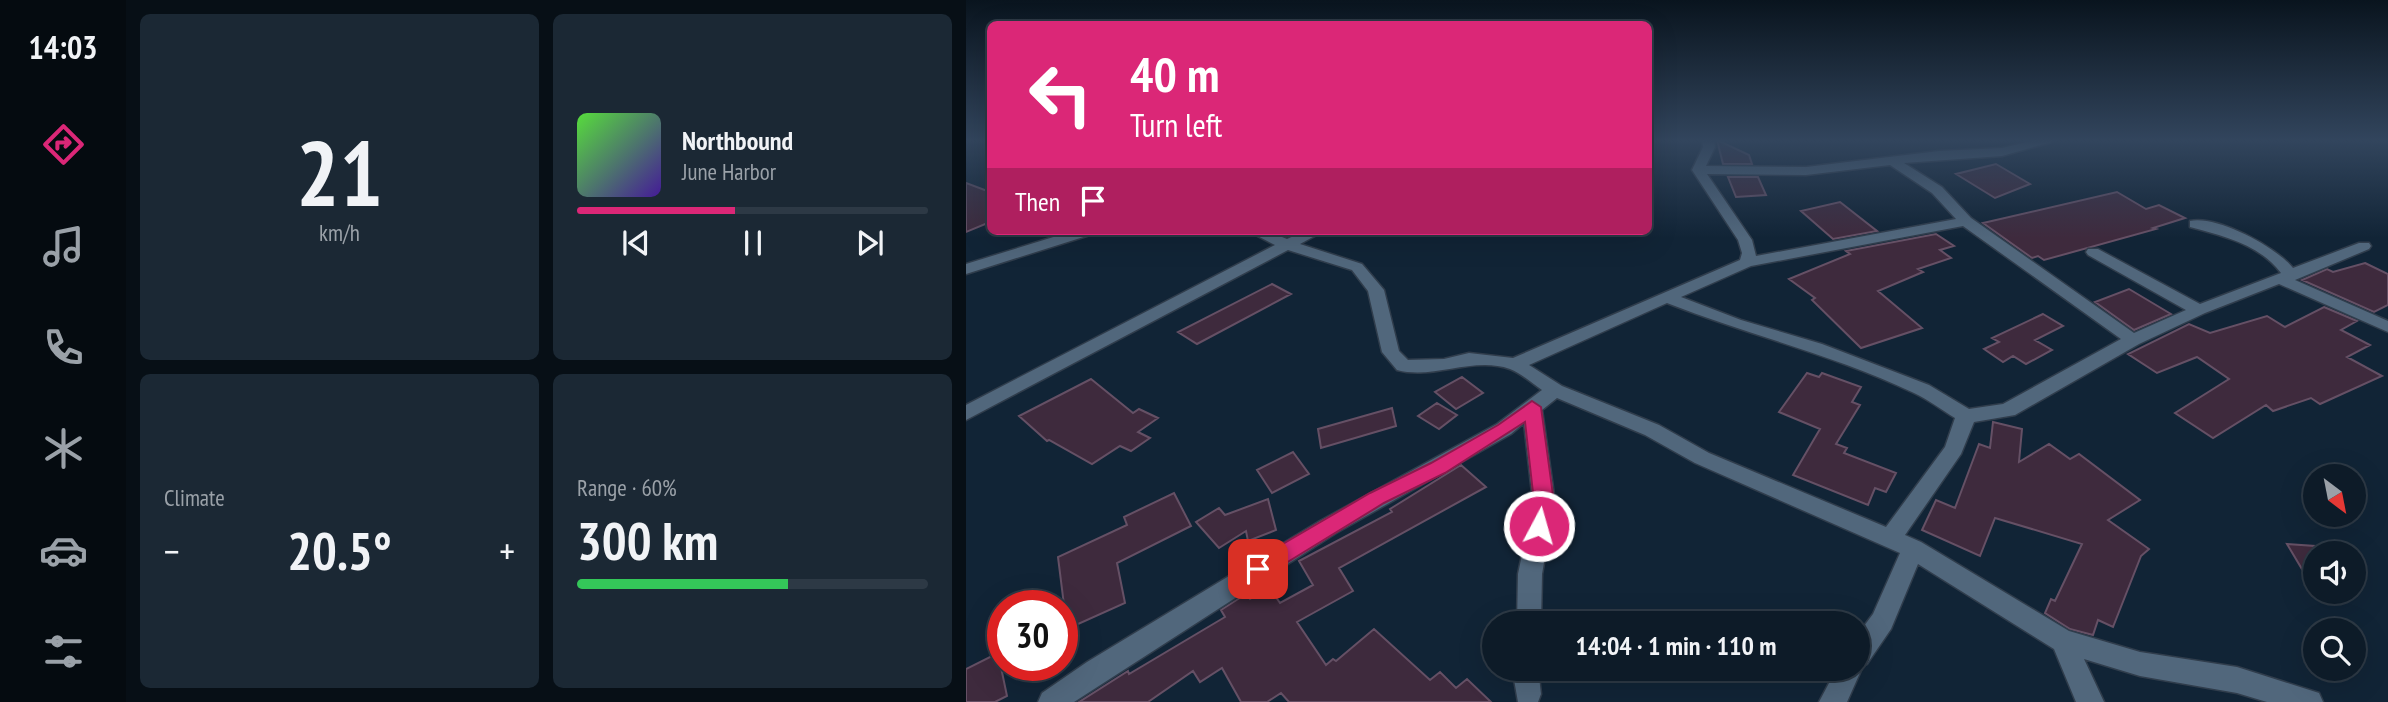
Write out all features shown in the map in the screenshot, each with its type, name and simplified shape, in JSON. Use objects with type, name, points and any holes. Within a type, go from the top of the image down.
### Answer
[{"type":"street","points":[[1700,173],[1745,240],[1749,253],[1747,262]]},
{"type":"street","points":[[1911,173],[1937,190],[1966,220],[2133,340]]},
{"type":"street","points":[[1515,364],[1747,262],[1966,220]]},
{"type":"street","points":[[2195,224],[2255,243],[2282,262],[2286,278]]},
{"type":"street","points":[[966,269],[1075,235]]},
{"type":"street","points":[[1264,235],[1357,267],[1376,290],[1391,352],[1403,366],[1444,365],[1469,359],[1515,364],[1555,390],[1652,430],[1702,458],[1913,549],[2063,641],[2140,664],[2237,680],[2309,702]]},
{"type":"street","points":[[966,413],[1259,258],[1309,235]]},
{"type":"street","points":[[1666,297],[1735,324],[1816,348],[1922,389],[1966,416],[2008,410],[2133,340],[2199,310],[2364,246]]},
{"type":"street","points":[[2093,252],[2199,310]]},
{"type":"street","points":[[2286,278],[2388,327]]},
{"type":"street","points":[[1052,702],[1234,584],[1377,498],[1438,468],[1504,429],[1555,390]]},
{"type":"street","points":[[1529,611],[1530,574],[1544,502],[1532,407]]},
{"type":"street","points":[[1889,540],[1954,449],[1966,416]]},
{"type":"street","points":[[1870,638],[1882,621],[1913,549]]},
{"type":"street","points":[[2063,641],[2090,702]]},
{"type":"street","points":[[1833,702],[1844,681]]},
{"type":"building","points":[[2011,173],[2030,184],[1995,198],[1956,174]]},
{"type":"building","points":[[1728,177],[1758,177],[1766,195],[1736,197]]},
{"type":"building","points":[[966,183],[987,191],[987,223],[966,232]]},
{"type":"building","points":[[2117,192],[2146,209],[2159,205],[2185,218],[2153,228],[2156,229],[2044,260],[2038,256],[2032,258],[1983,223]]},
{"type":"building","points":[[1840,202],[1877,231],[1833,239],[1801,211]]},
{"type":"building","points":[[1936,234],[1954,246],[1940,250],[1951,258],[1918,269],[1923,272],[1878,291],[1922,328],[1861,348],[1812,300],[1815,298],[1789,279],[1850,254],[1846,251]]},
{"type":"building","points":[[2365,263],[2388,274],[2388,305],[2374,312],[2302,280],[2327,269],[2333,272]]},
{"type":"building","points":[[1272,284],[1291,294],[1197,344],[1178,332]]},
{"type":"building","points":[[2129,289],[2171,314],[2134,330],[2095,302]]},
{"type":"building","points":[[2324,307],[2357,321],[2341,330],[2370,345],[2347,357],[2382,376],[2320,404],[2311,398],[2273,411],[2266,405],[2213,438],[2175,413],[2229,379],[2197,357],[2157,373],[2128,354],[2189,324],[2210,333],[2267,316],[2285,327]]},
{"type":"building","points":[[2043,314],[2063,326],[2035,340],[2052,350],[2026,364],[2013,356],[2003,362],[1984,349],[1999,342],[1992,338]]},
{"type":"building","points":[[1807,373],[1819,377],[1822,373],[1861,387],[1852,402],[1860,405],[1836,444],[1847,448],[1844,453],[1896,473],[1886,492],[1875,488],[1868,505],[1793,475],[1820,429],[1779,412]]},
{"type":"building","points":[[1462,377],[1483,393],[1456,409],[1435,392]]},
{"type":"building","points":[[1091,379],[1133,413],[1139,409],[1158,418],[1138,432],[1150,438],[1131,451],[1120,446],[1092,464],[1047,441],[1019,416]]},
{"type":"building","points":[[1437,403],[1457,415],[1439,429],[1418,416]]},
{"type":"building","points":[[1392,408],[1396,426],[1321,448],[1318,429]]},
{"type":"building","points":[[1993,422],[2022,429],[2019,462],[2049,444],[2070,459],[2079,454],[2140,500],[2108,520],[2149,549],[2141,556],[2113,627],[2098,620],[2093,635],[2070,629],[2045,613],[2051,599],[2055,601],[2082,544],[1995,518],[1980,556],[1922,530],[1936,500],[1955,508],[1979,444],[1990,448]]},
{"type":"building","points":[[1293,452],[1309,474],[1272,493],[1257,470]]},
{"type":"building","points":[[1461,465],[1486,487],[1339,568],[1353,591],[1297,622],[1326,665],[1333,659],[1336,661],[1374,629],[1430,680],[1440,672],[1456,688],[1467,679],[1491,702],[1289,702],[1281,693],[1267,702],[1241,702],[1222,668],[1200,682],[1193,671],[1148,702],[1079,702],[1128,671],[1129,674],[1225,617],[1221,610],[1246,594],[1250,599],[1269,587],[1280,603],[1313,585],[1299,561],[1392,512],[1390,509]]},
{"type":"building","points":[[1174,493],[1191,526],[1117,563],[1125,603],[1078,624],[1078,590],[1062,590],[1058,557],[1127,525],[1124,517]]},
{"type":"building","points":[[1268,499],[1276,530],[1248,541],[1246,531],[1219,548],[1196,522],[1219,508],[1225,515]]},
{"type":"building","points":[[2287,544],[2303,545],[2303,571]]},
{"type":"building","points":[[987,658],[987,681],[1004,681],[1007,696],[995,702],[966,702],[966,669]]},
{"type":"route","points":[[1258,569],[1377,498],[1438,468],[1504,429],[1532,407],[1544,502],[1539,526]]}]
